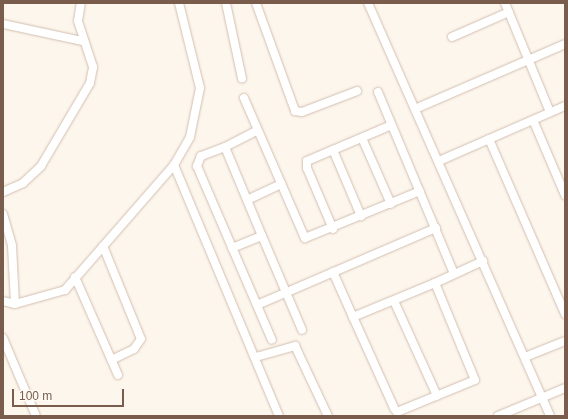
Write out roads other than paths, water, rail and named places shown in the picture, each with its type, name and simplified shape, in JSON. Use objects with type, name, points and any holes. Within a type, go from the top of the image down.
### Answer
[{"type":"street","points":[[3,192],[23,183],[41,166],[84,95],[93,67],[82,41],[78,21],[81,3]]},
{"type":"street","points":[[3,301],[15,304],[61,292],[174,165],[195,126],[200,88],[179,3]]},
{"type":"street","points":[[226,3],[242,78]]},
{"type":"street","points":[[256,3],[294,111],[302,112],[357,91]]},
{"type":"street","points":[[368,3],[483,260],[550,416]]},
{"type":"street","points":[[505,3],[550,112]]},
{"type":"street","points":[[452,37],[509,12]]},
{"type":"street","points":[[3,24],[82,41]]},
{"type":"street","points":[[415,109],[565,44]]},
{"type":"street","points":[[378,92],[454,274]]},
{"type":"street","points":[[244,98],[257,131],[305,238],[333,229],[420,191]]},
{"type":"street","points":[[438,161],[565,106]]},
{"type":"street","points":[[532,120],[565,195]]},
{"type":"street","points":[[333,229],[306,166],[309,160],[392,125]]},
{"type":"street","points":[[257,131],[201,156],[197,162],[272,340]]},
{"type":"street","points":[[362,138],[391,204]]},
{"type":"street","points":[[489,139],[565,314]]},
{"type":"street","points":[[225,146],[302,330]]},
{"type":"street","points":[[333,150],[362,216]]},
{"type":"street","points":[[174,165],[256,357],[276,415]]},
{"type":"street","points":[[247,200],[281,184]]},
{"type":"street","points":[[3,214],[12,246],[15,304]]},
{"type":"street","points":[[257,305],[436,228]]},
{"type":"street","points":[[232,248],[262,236]]},
{"type":"street","points":[[103,246],[140,339],[134,349],[111,360]]},
{"type":"street","points":[[353,317],[394,301],[483,260]]},
{"type":"street","points":[[333,272],[396,411],[471,383],[475,377],[435,283]]},
{"type":"street","points":[[75,277],[118,375]]},
{"type":"street","points":[[394,301],[437,396]]},
{"type":"street","points":[[3,338],[36,416]]},
{"type":"street","points":[[524,358],[565,341]]},
{"type":"street","points":[[256,357],[295,346],[328,416]]},
{"type":"street","points":[[503,415],[565,388]]}]
